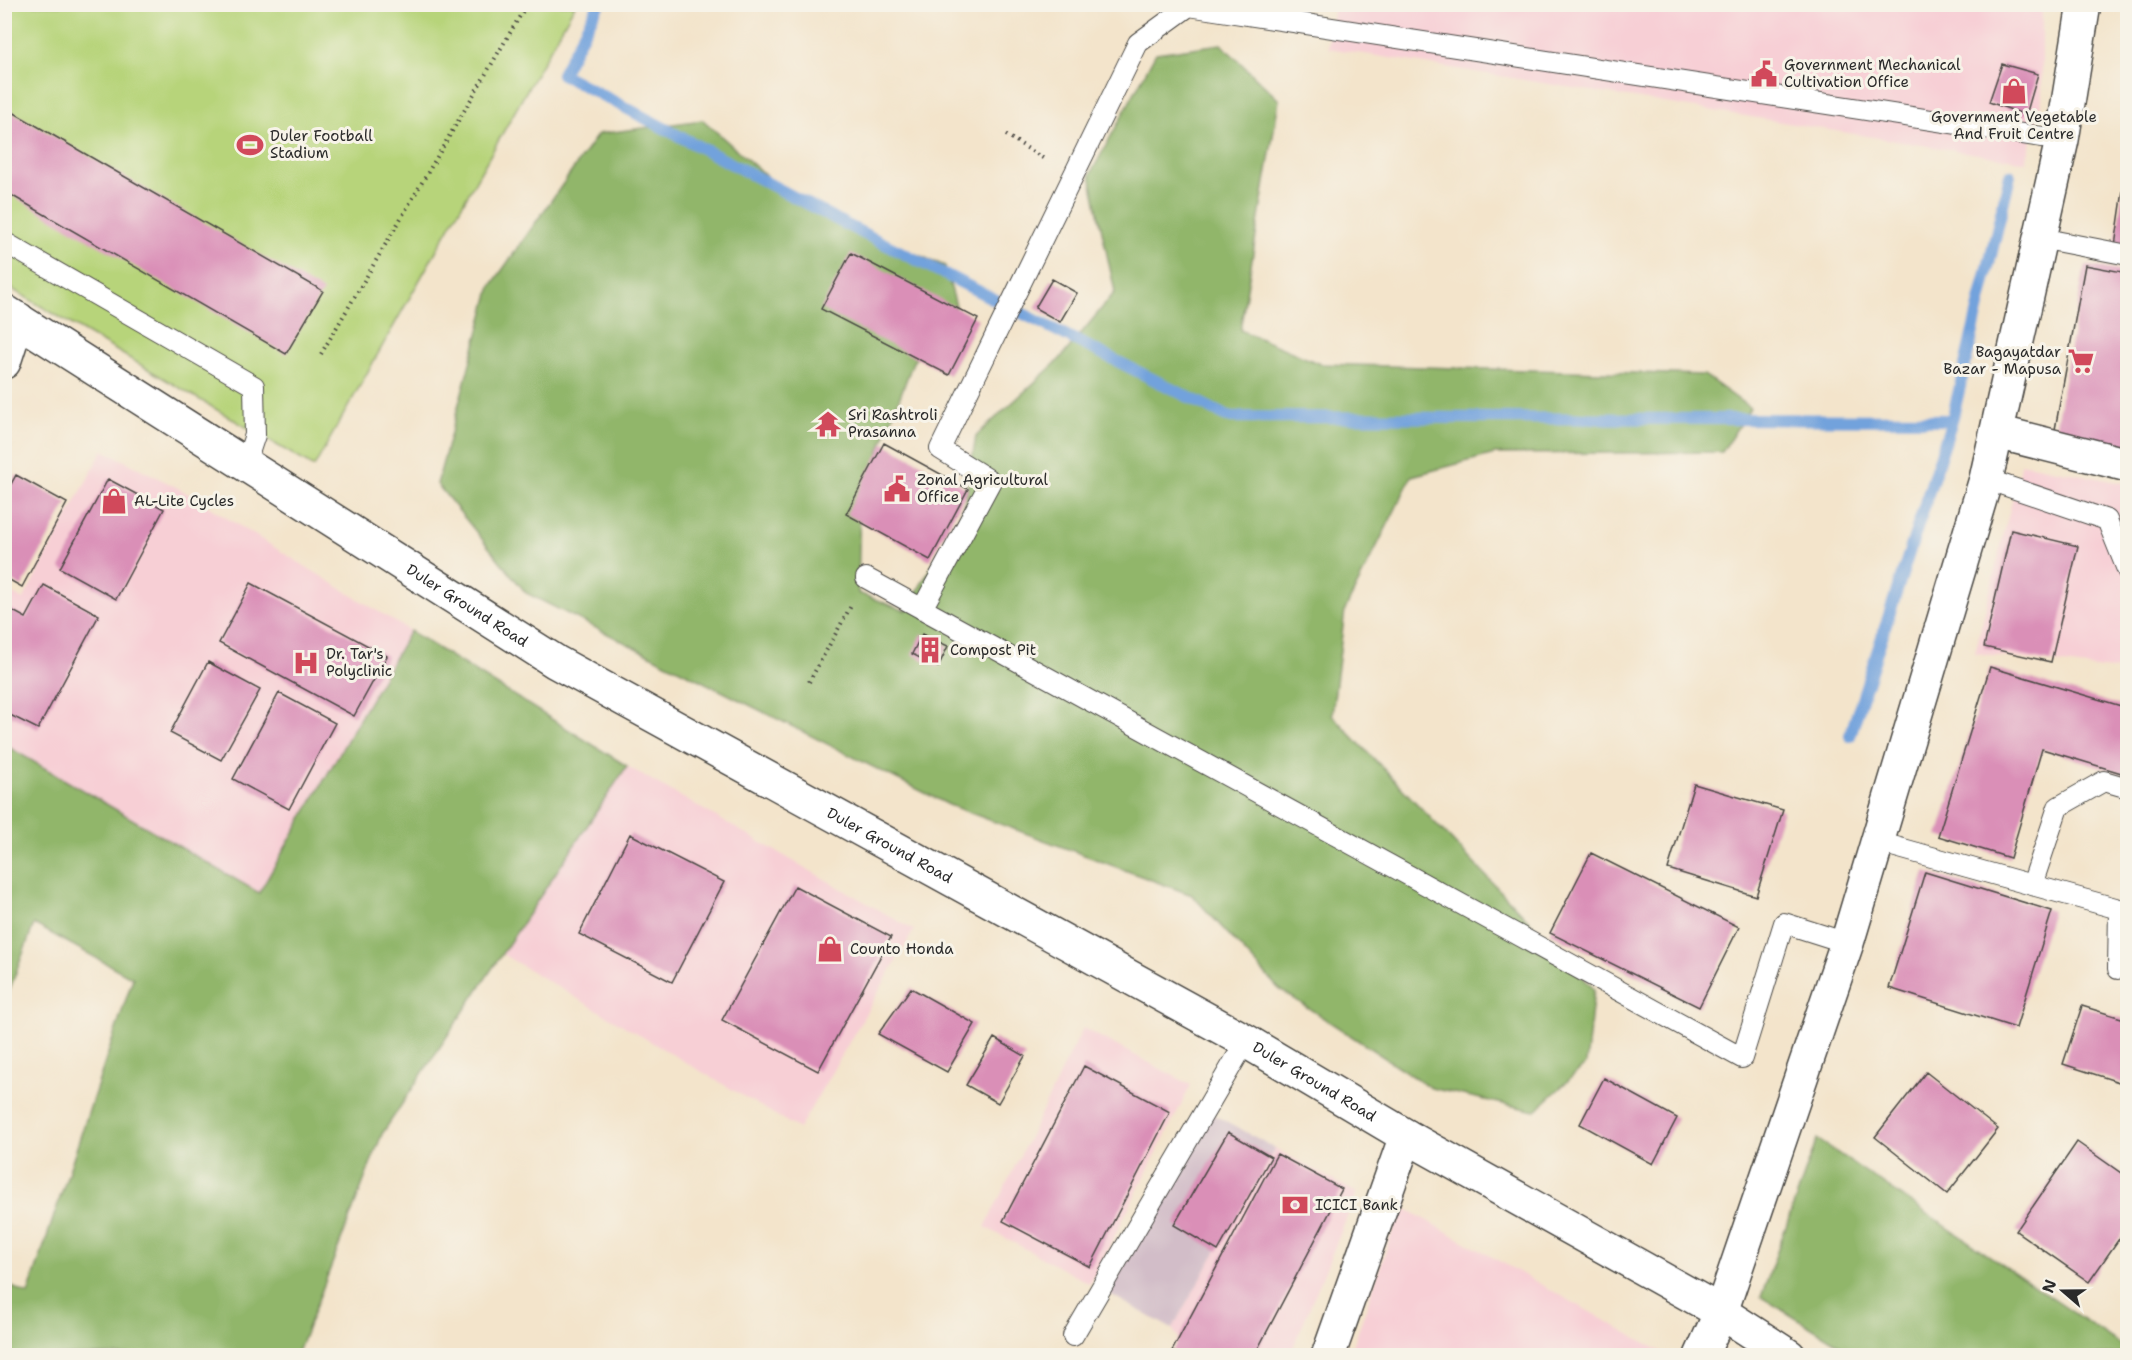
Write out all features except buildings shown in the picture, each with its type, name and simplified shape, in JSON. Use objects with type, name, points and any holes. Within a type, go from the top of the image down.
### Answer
[{"type":"main road","points":[[1701,1356],[1721,1312],[1847,943],[1986,479],[2062,140],[2084,4]]},
{"type":"main road","points":[[4,362],[11,315]]},
{"type":"main road","name":"Duler Ground Road","points":[[11,315],[556,662],[1246,1041],[1406,1136],[1721,1312],[1789,1356]]},
{"type":"main road","points":[[1997,432],[2127,465]]},
{"type":"main road","points":[[1328,1356],[1406,1136]]},
{"type":"lane","points":[[922,609],[992,481],[940,449],[1138,43],[1190,6],[2062,140]]},
{"type":"lane","points":[[2040,238],[2127,255]]},
{"type":"lane","points":[[4,242],[254,386],[255,435],[245,465]]},
{"type":"lane","points":[[1986,479],[2107,520],[2127,572]]},
{"type":"lane","points":[[866,578],[1742,1058],[1784,923],[1847,943]]},
{"type":"lane","points":[[2032,885],[2058,807],[2104,781],[2127,788]]},
{"type":"lane","points":[[1878,842],[2119,909],[2118,969]]},
{"type":"lane","points":[[1073,1336],[1246,1041]]},
{"type":"path","points":[[321,354],[527,4]]},
{"type":"path","points":[[1006,135],[1074,175]]},
{"type":"path","points":[[809,682],[866,578]]},
{"type":"shaded area","name":"Government Mechanical Cultivation Office","points":[[1334,5],[2042,5],[2042,100],[2026,162],[1328,48]]},
{"type":"shaded area","points":[[103,450],[180,489],[410,631],[259,893],[5,745],[5,589],[23,600]]},
{"type":"shaded area","points":[[2021,463],[2127,484],[2127,672],[1975,653]]},
{"type":"shaded area","points":[[627,766],[914,930],[799,1129],[502,954]]},
{"type":"shaded area","points":[[1083,1028],[1191,1085],[1090,1284],[985,1227]]},
{"type":"shaded area","points":[[1211,1113],[1275,1148],[1172,1329],[1108,1293]]},
{"type":"shaded area","points":[[1275,1148],[1357,1193],[1290,1355],[1192,1355],[1172,1329]]},
{"type":"shaded area","points":[[1401,1206],[1667,1355],[1350,1355]]},
{"type":"green space","name":"Duler Football Stadium","points":[[5,5],[575,5],[314,467],[5,285]]},
{"type":"green space","points":[[1221,44],[1279,100],[1240,330],[1320,364],[1704,375],[1750,408],[1722,452],[1495,454],[1412,476],[1345,610],[1332,715],[1594,989],[1586,1064],[1535,1111],[1431,1088],[1279,989],[1192,895],[949,805],[526,593],[437,484],[491,286],[598,134],[703,120],[800,206],[945,266],[956,306],[913,362],[860,503],[858,593],[906,611],[964,508],[976,436],[1060,359],[1115,292],[1090,175],[1156,53]]},
{"type":"green space","points":[[410,631],[627,766],[382,1134],[297,1355],[5,1355],[5,1284],[28,1294],[133,978],[34,924],[5,1002],[5,745],[259,893]]},
{"type":"green space","points":[[1817,1139],[2127,1349],[2127,1355],[1856,1355],[1761,1297]]},
{"type":"waterway","points":[[599,4],[562,74],[843,223],[1228,417],[1952,420],[1850,736]]},
{"type":"waterway","points":[[1952,420],[2010,175]]},
{"type":"place","name":"Government Mechanical Cultivation Office","points":[[1764,74]]},
{"type":"place","name":"Government Vegetable And Fruit Centre","points":[[2014,91]]},
{"type":"place","name":"Duler Football Stadium","points":[[250,145]]},
{"type":"place","name":"Bagayatdar Bazar - Mapusa","points":[[2081,361]]},
{"type":"place","name":"Sri Rashtroli Prasanna","points":[[828,424]]},
{"type":"place","name":"Zonal Agricultural Office","points":[[897,489]]},
{"type":"place","name":"AL-Lite Cycles","points":[[114,501]]},
{"type":"place","name":"Compost Pit","points":[[930,650]]},
{"type":"place","name":"Dr. Tar's Polyclinic","points":[[306,663]]},
{"type":"place","name":"Counto Honda","points":[[830,949]]},
{"type":"place","name":"ICICI Bank","points":[[1295,1205]]}]
